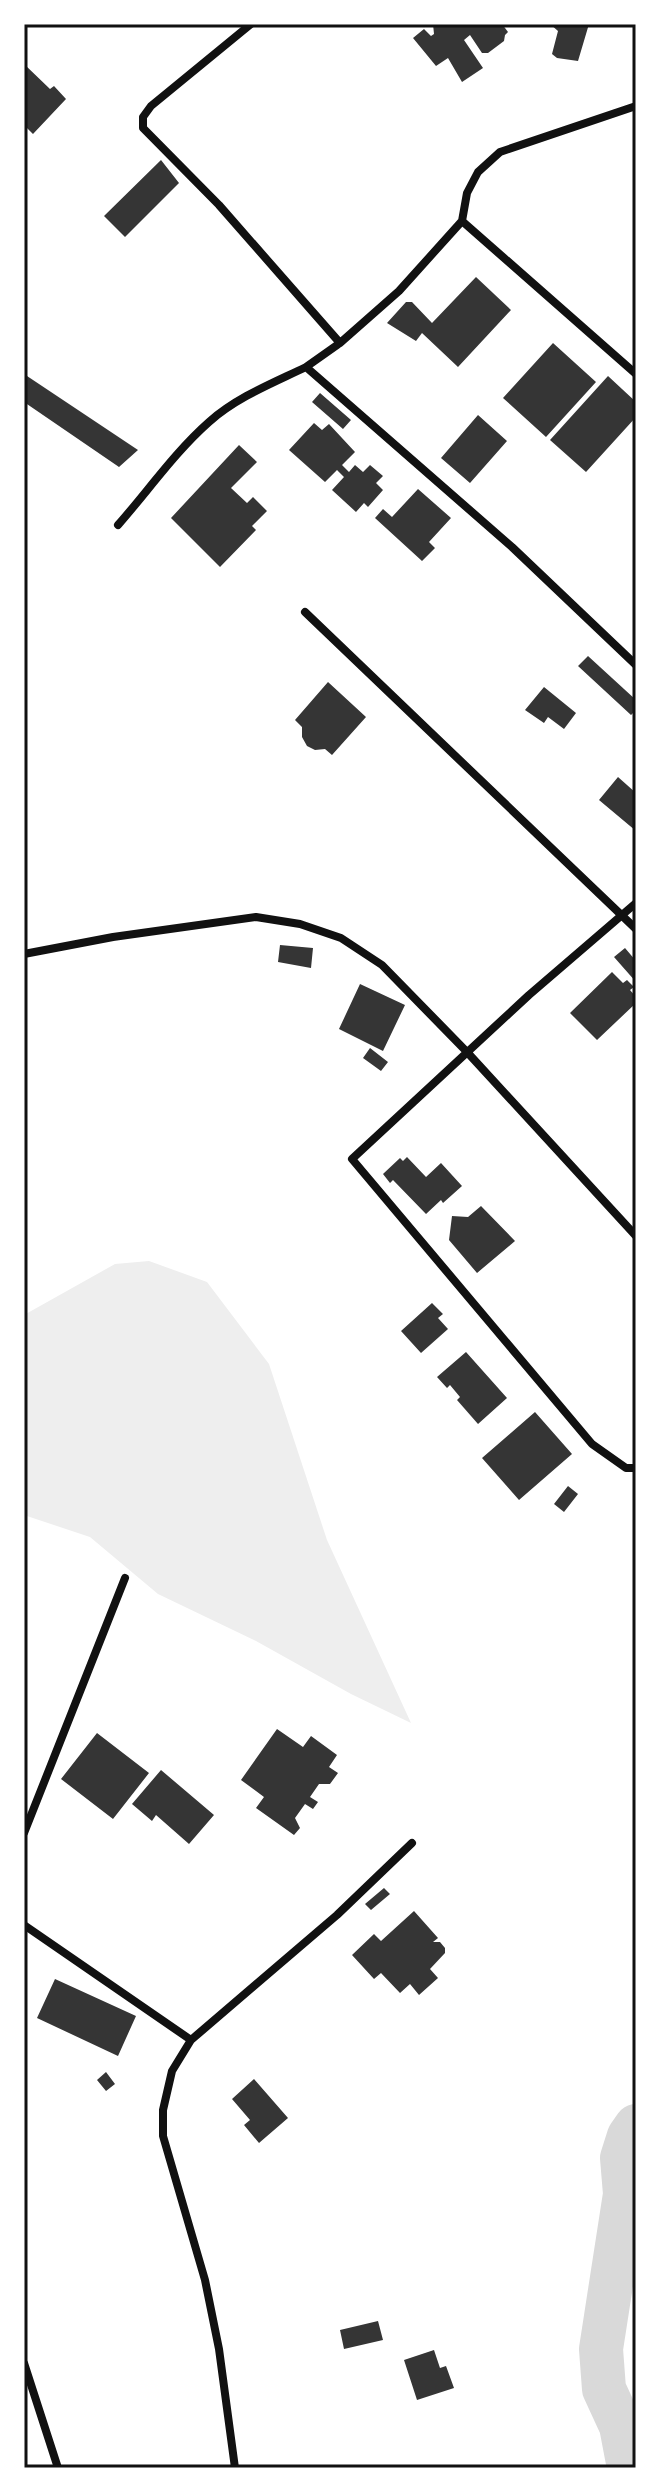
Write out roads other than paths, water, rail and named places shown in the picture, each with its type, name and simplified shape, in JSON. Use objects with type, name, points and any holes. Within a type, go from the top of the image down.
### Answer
[{"type":"street","points":[[251,24],[151,106],[143,117],[143,128],[219,205],[340,343]]},
{"type":"street","points":[[118,525],[178,453],[210,421],[250,394],[306,367],[340,343],[399,291],[462,221],[467,193],[478,172],[500,152],[636,106]]},
{"type":"street","points":[[462,221],[636,374]]},
{"type":"street","points":[[306,367],[512,547],[636,665]]},
{"type":"street","points":[[305,612],[636,929]]},
{"type":"street","points":[[636,903],[529,995],[352,1159],[592,1444],[626,1468],[636,1468]]},
{"type":"street","points":[[24,954],[113,937],[256,917],[300,924],[341,938],[382,965],[467,1052],[636,1236]]},
{"type":"street","points":[[24,1833],[125,1578]]},
{"type":"street","points":[[235,2468],[214,2321],[163,2136],[163,2110],[172,2071],[191,2040],[337,1915],[412,1843]]},
{"type":"street","points":[[24,1925],[191,2040]]},
{"type":"street","points":[[24,2363],[58,2468]]},
{"type":"waterway","points":[[629,2468],[621,2426],[604,2389],[601,2349],[625,2194],[622,2158],[629,2136],[636,2126]]}]
